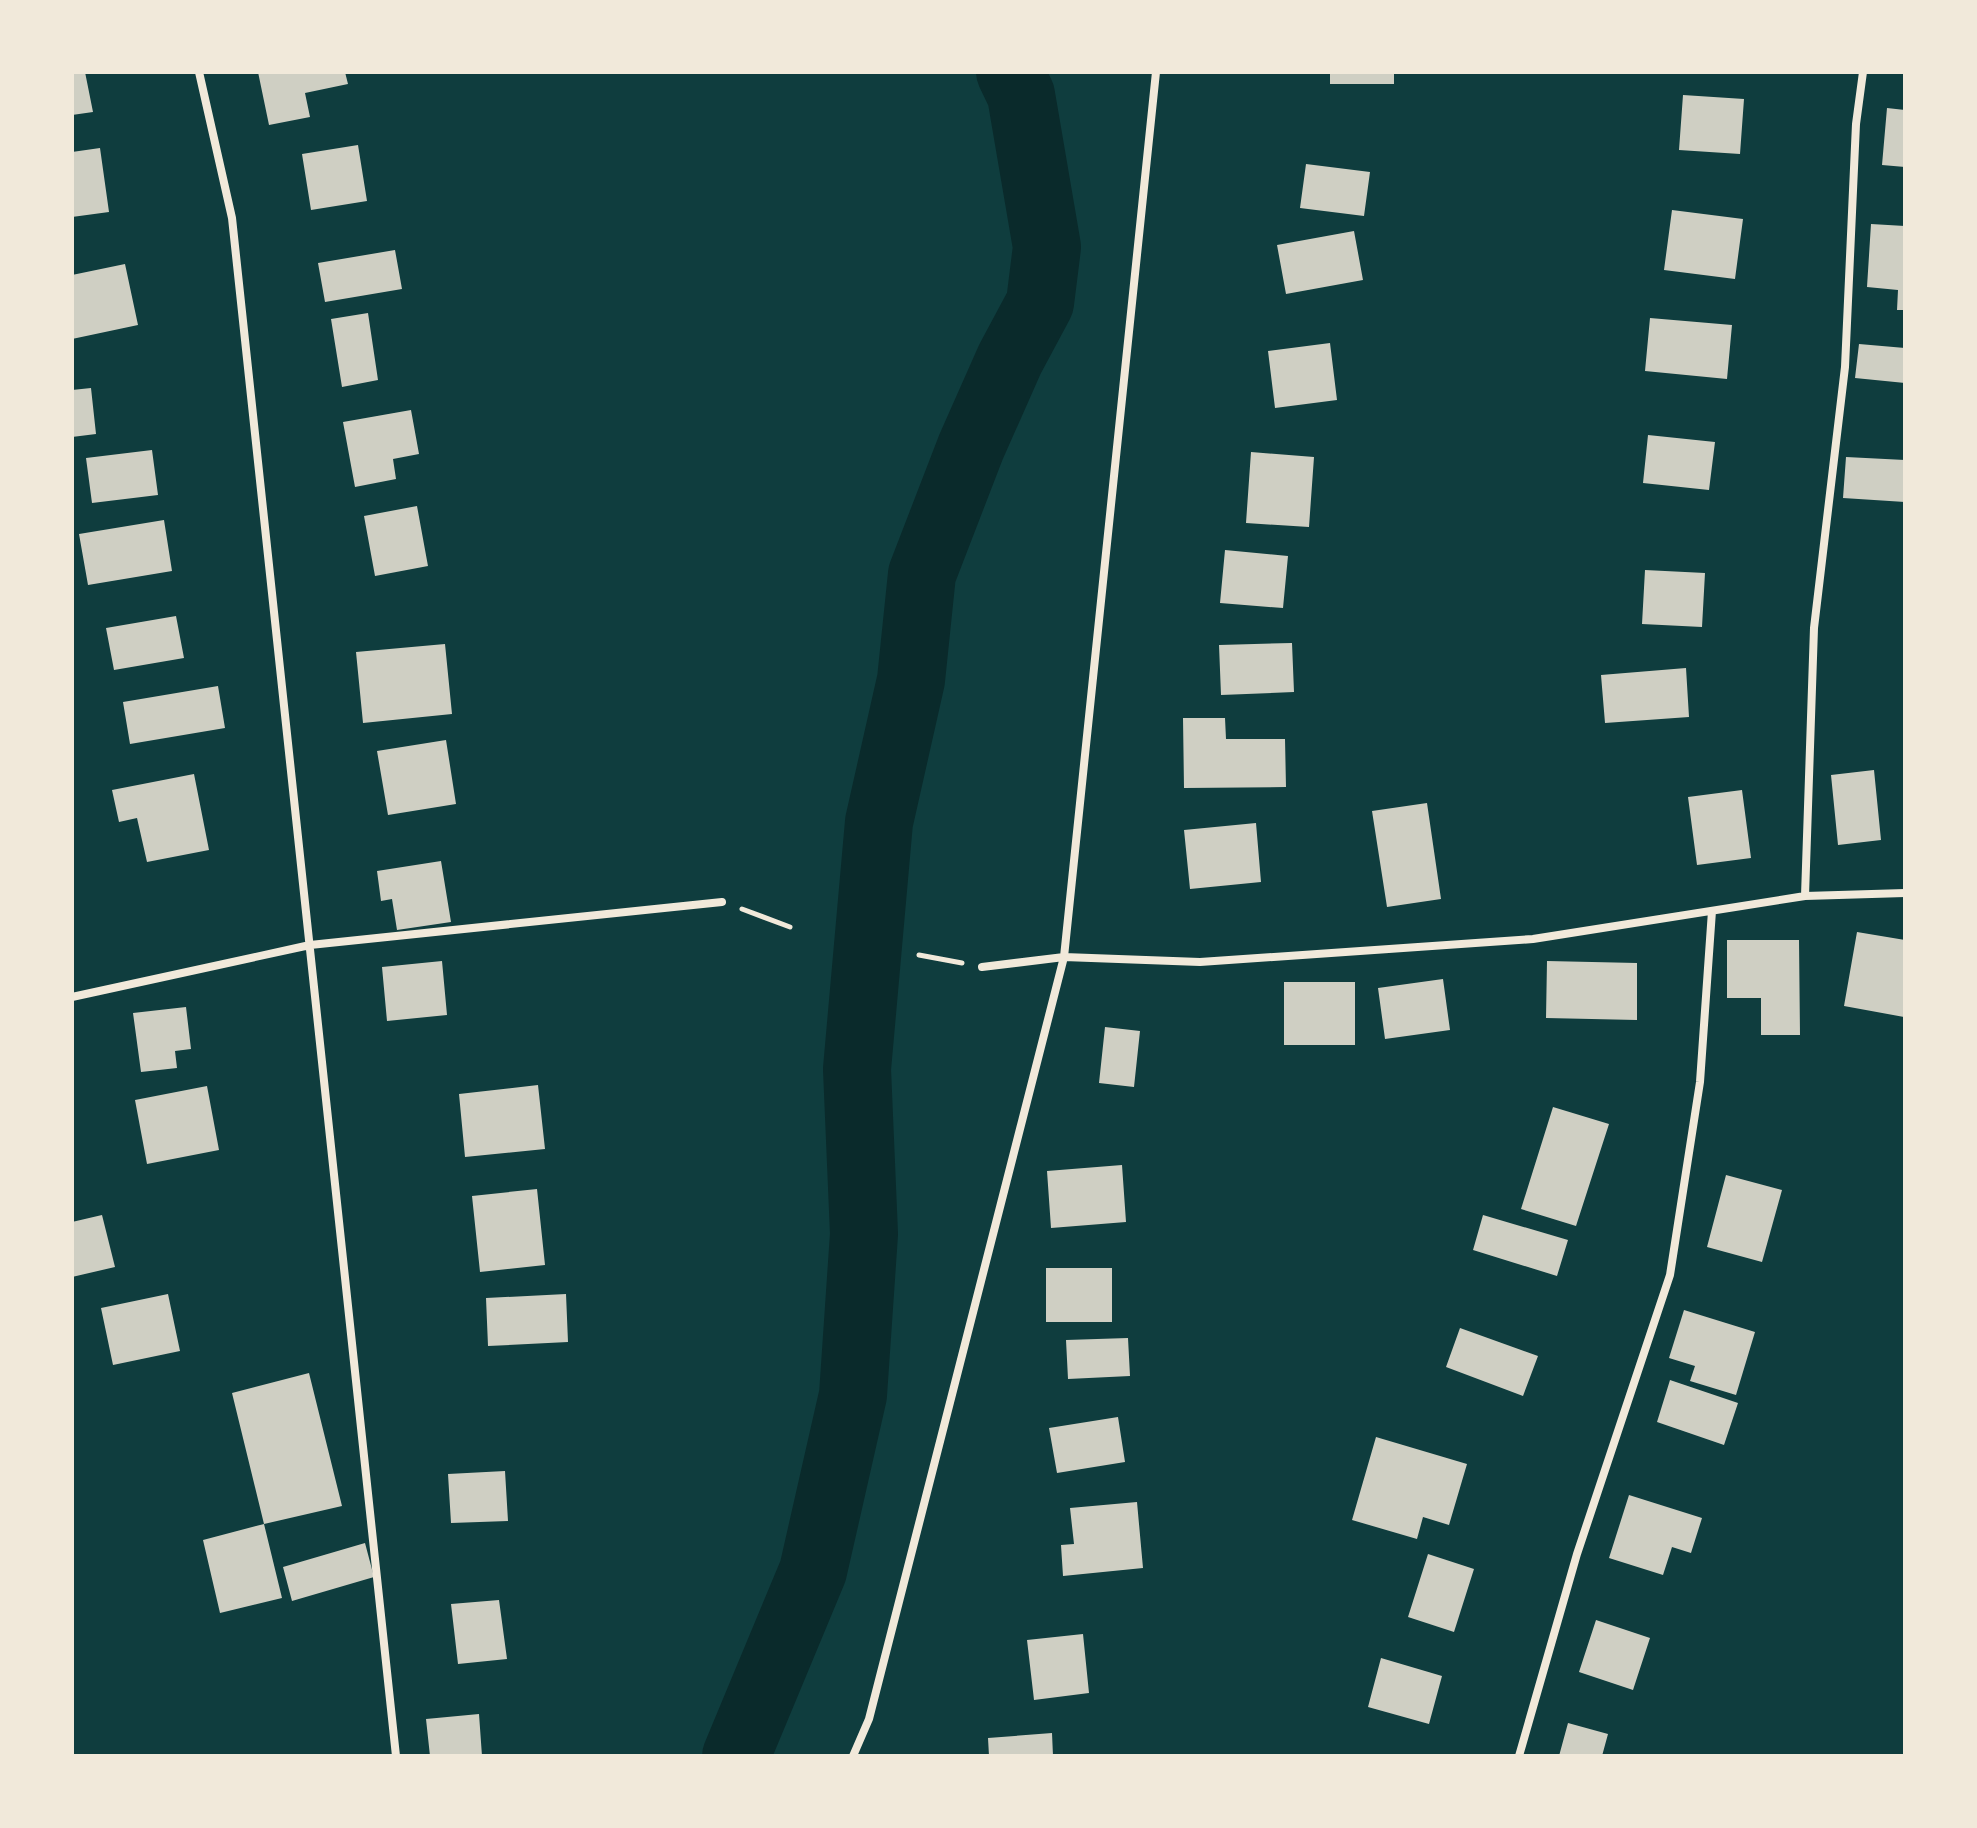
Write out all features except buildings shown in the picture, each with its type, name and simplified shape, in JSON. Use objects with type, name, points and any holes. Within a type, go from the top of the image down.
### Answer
[{"type":"street","points":[[199,72],[232,218],[396,1756]]},
{"type":"street","points":[[853,1756],[869,1719],[1064,957],[1156,72]]},
{"type":"street","points":[[1805,896],[1814,628],[1845,367],[1856,124],[1863,72]]},
{"type":"street","points":[[982,967],[1064,957],[1200,962],[1517,940],[1805,896],[1905,893]]},
{"type":"street","points":[[72,997],[310,945],[722,902]]},
{"type":"street","points":[[1519,1756],[1577,1554],[1670,1275],[1700,1082],[1712,911]]},
{"type":"path","points":[[722,902],[790,927]]},
{"type":"path","points":[[919,955],[982,967]]},
{"type":"waterway","points":[[736,1756],[813,1571],[853,1395],[864,1234],[857,1069],[879,822],[911,680],[922,574],[971,447],[1010,359],[1040,303],[1047,247],[1021,95],[1010,72]]}]
